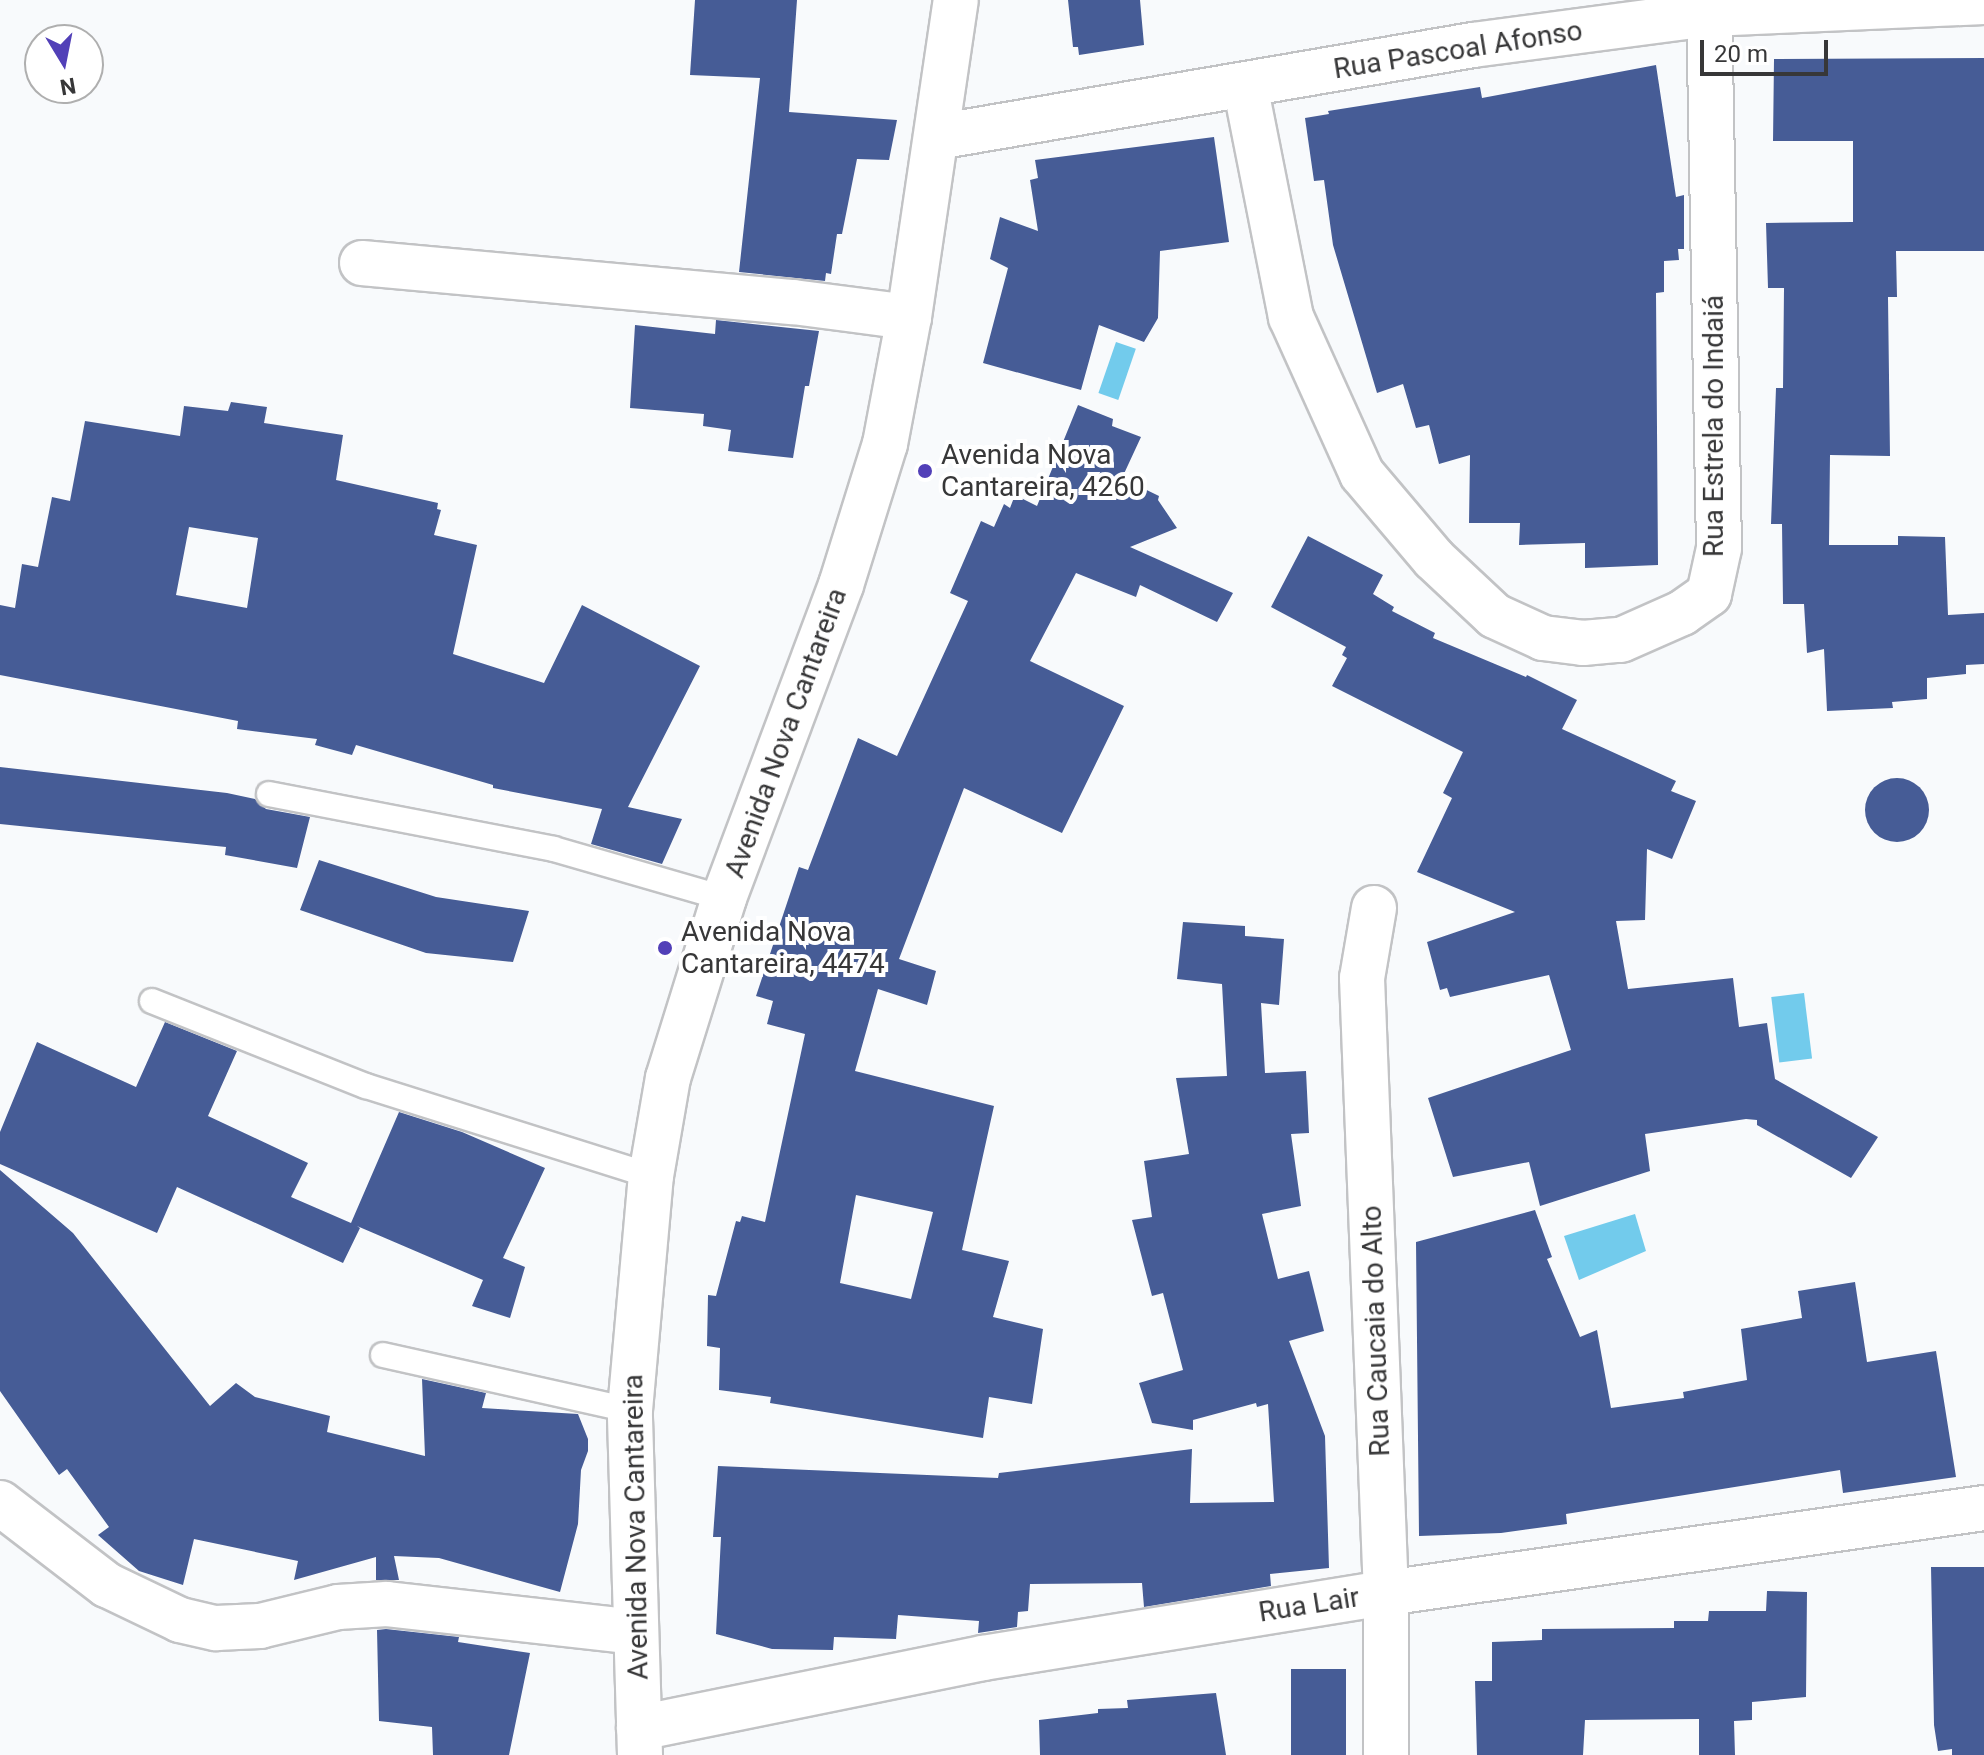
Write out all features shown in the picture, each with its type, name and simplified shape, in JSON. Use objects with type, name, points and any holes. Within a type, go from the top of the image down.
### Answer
[{"type":"street","name":"Avenida Nova Cantareira","points":[[640,1742],[630,1410],[651,1176],[668,1078],[724,898],[841,585],[885,444],[909,317],[956,0]]},
{"type":"street","name":"Rua Pascoal Afonso","points":[[937,137],[1709,7],[1984,2]]},
{"type":"street","name":"Rua Estrela do Indaiá","points":[[1245,85],[1291,317],[1362,474],[1434,559],[1495,616],[1543,638],[1583,643],[1621,640],[1682,613],[1709,594],[1719,548],[1709,7]]},
{"type":"street","points":[[362,263],[793,302],[909,317]]},
{"type":"street","name":"Rua Caucaia do Alto","points":[[1374,908],[1362,978],[1386,1593],[1386,1755]]},
{"type":"street","points":[[0,1503],[107,1585],[180,1620],[216,1628],[260,1626],[338,1607],[387,1604],[635,1632]]},
{"type":"street","name":"Rua Lair","points":[[640,1742],[983,1658],[1386,1593],[1984,1508]]},
{"type":"lane","points":[[269,794],[554,849],[724,898]]},
{"type":"lane","points":[[152,1001],[366,1086],[651,1176]]},
{"type":"lane","points":[[383,1355],[630,1410]]},
{"type":"water","points":[[1116,342],[1136,349],[1118,400],[1098,393]]},
{"type":"water","points":[[1804,993],[1812,1059],[1779,1063],[1771,997]]},
{"type":"water","points":[[1635,1214],[1646,1251],[1579,1280],[1564,1236]]},
{"type":"building","points":[[695,0],[797,0],[789,112],[897,120],[889,160],[857,159],[842,234],[837,234],[831,274],[826,273],[825,281],[739,272],[760,78],[690,75]]},
{"type":"building","points":[[1068,0],[1140,0],[1144,45],[1079,55],[1078,47],[1073,47]]},
{"type":"building","points":[[1984,58],[1984,251],[1896,251],[1897,297],[1888,297],[1890,456],[1830,455],[1829,545],[1898,545],[1898,536],[1945,537],[1948,615],[1984,613],[1984,664],[1966,665],[1966,674],[1927,678],[1927,699],[1892,702],[1893,708],[1827,711],[1824,649],[1807,653],[1804,604],[1783,604],[1782,524],[1771,524],[1776,388],[1783,388],[1784,288],[1768,288],[1766,223],[1853,222],[1853,141],[1773,141],[1774,59]]},
{"type":"building","points":[[1656,65],[1676,197],[1684,195],[1684,249],[1678,249],[1679,260],[1664,261],[1664,292],[1656,293],[1658,565],[1585,568],[1585,543],[1519,545],[1520,523],[1469,523],[1470,455],[1439,464],[1429,425],[1416,428],[1403,384],[1377,393],[1333,245],[1324,180],[1314,181],[1305,118],[1329,114],[1328,111],[1480,87],[1482,98]]},
{"type":"building","points":[[1214,137],[1229,242],[1160,251],[1158,318],[1144,342],[1099,325],[1081,390],[983,363],[1008,268],[990,259],[1000,217],[1038,231],[1030,180],[1038,178],[1035,160]]},
{"type":"building","points":[[716,320],[819,331],[809,386],[805,386],[793,458],[728,451],[731,430],[703,426],[704,414],[630,408],[635,325],[715,334]]},
{"type":"building","points":[[231,402],[267,407],[264,423],[343,435],[336,480],[438,503],[437,509],[441,510],[434,535],[477,545],[453,654],[544,683],[582,605],[700,666],[628,807],[682,819],[662,864],[591,844],[602,809],[493,788],[493,785],[356,745],[352,755],[315,745],[317,739],[237,729],[238,721],[0,675],[0,605],[15,608],[22,564],[38,567],[52,497],[70,501],[85,421],[180,436],[184,406],[228,411]],"holes":[[[189,527],[258,538],[247,608],[176,595]]]},
{"type":"building","points":[[1078,405],[1113,419],[1112,426],[1141,437],[1122,478],[1159,496],[1158,500],[1177,528],[1130,547],[1233,593],[1217,622],[1140,585],[1136,597],[1076,573],[1030,661],[1124,706],[1062,833],[964,788],[899,959],[936,971],[927,1005],[878,989],[855,1071],[994,1106],[962,1250],[1009,1261],[993,1317],[1043,1329],[1032,1404],[989,1397],[983,1438],[770,1403],[771,1397],[719,1390],[720,1348],[707,1346],[708,1295],[716,1296],[736,1221],[740,1222],[742,1216],[765,1222],[805,1034],[767,1024],[773,1001],[756,996],[799,867],[808,870],[858,738],[897,756],[968,601],[950,593],[981,521],[994,527],[1004,504],[1010,508],[1015,495],[1037,506]],"holes":[[[856,1195],[933,1212],[911,1299],[840,1283]]]},
{"type":"building","points":[[1308,536],[1383,575],[1373,594],[1394,607],[1392,611],[1435,633],[1433,638],[1527,675],[1577,700],[1562,729],[1676,781],[1671,791],[1696,801],[1672,859],[1647,849],[1645,920],[1616,921],[1628,989],[1733,978],[1739,1027],[1767,1023],[1775,1079],[1878,1137],[1851,1178],[1757,1125],[1757,1120],[1746,1119],[1645,1134],[1650,1171],[1540,1206],[1529,1162],[1453,1177],[1428,1098],[1571,1050],[1549,975],[1450,997],[1447,988],[1440,990],[1427,942],[1515,912],[1417,872],[1452,798],[1443,793],[1463,752],[1332,686],[1347,658],[1342,655],[1346,647],[1271,607]]},
{"type":"building","points":[[0,767],[227,793],[255,799],[266,809],[310,817],[297,868],[225,855],[226,847],[0,824]]},
{"type":"building","points":[[1897,778],[1915,784],[1923,792],[1929,810],[1923,828],[1915,836],[1897,842],[1879,836],[1871,828],[1865,810],[1871,792],[1879,784]]},
{"type":"building","points":[[319,860],[436,897],[529,911],[513,962],[426,953],[300,910]]},
{"type":"building","points":[[1183,922],[1245,926],[1245,936],[1284,939],[1279,1005],[1261,1003],[1265,1073],[1306,1071],[1309,1133],[1291,1134],[1301,1206],[1262,1214],[1278,1279],[1309,1271],[1324,1331],[1289,1341],[1325,1436],[1329,1568],[1270,1574],[1271,1586],[1144,1607],[1142,1583],[1030,1584],[1028,1611],[1018,1612],[1017,1627],[978,1633],[979,1621],[898,1615],[896,1639],[834,1637],[833,1650],[772,1649],[716,1634],[721,1537],[713,1537],[718,1466],[998,1478],[999,1473],[1192,1449],[1190,1503],[1274,1502],[1268,1404],[1257,1407],[1256,1403],[1193,1420],[1193,1430],[1152,1423],[1139,1383],[1183,1370],[1163,1293],[1152,1296],[1132,1220],[1152,1217],[1144,1161],[1189,1154],[1176,1078],[1227,1076],[1222,984],[1177,979]]},
{"type":"building","points":[[165,1022],[237,1051],[208,1116],[308,1163],[291,1197],[351,1223],[399,1112],[462,1132],[545,1168],[503,1258],[525,1267],[510,1318],[472,1306],[483,1280],[357,1226],[360,1228],[343,1263],[177,1187],[157,1233],[0,1164],[0,1132],[37,1042],[136,1087]]},
{"type":"building","points":[[0,1170],[73,1233],[210,1406],[236,1383],[255,1397],[330,1416],[327,1432],[425,1456],[422,1379],[486,1393],[482,1408],[578,1414],[588,1439],[588,1451],[581,1470],[578,1524],[560,1592],[439,1558],[394,1556],[399,1580],[376,1580],[376,1557],[294,1580],[298,1561],[194,1539],[183,1585],[139,1571],[98,1535],[109,1527],[67,1469],[59,1475],[0,1391]]},
{"type":"building","points":[[1535,1210],[1552,1257],[1547,1259],[1580,1337],[1597,1330],[1611,1408],[1684,1398],[1683,1392],[1747,1380],[1741,1329],[1802,1318],[1798,1291],[1855,1282],[1867,1362],[1936,1351],[1956,1477],[1843,1493],[1840,1470],[1566,1514],[1567,1524],[1501,1533],[1419,1536],[1416,1242]]},
{"type":"building","points":[[1931,1567],[1984,1567],[1984,1755],[1952,1755],[1952,1749],[1938,1751],[1934,1725]]},
{"type":"building","points":[[1767,1591],[1807,1592],[1806,1697],[1752,1702],[1752,1720],[1734,1721],[1735,1755],[1699,1755],[1699,1719],[1585,1720],[1583,1755],[1477,1755],[1475,1681],[1492,1681],[1492,1642],[1542,1640],[1542,1629],[1674,1628],[1674,1621],[1708,1621],[1709,1611],[1766,1611]]},
{"type":"building","points":[[377,1630],[459,1637],[458,1642],[530,1653],[509,1755],[433,1755],[432,1727],[379,1721]]},
{"type":"building","points":[[1291,1669],[1346,1669],[1346,1755],[1291,1755]]},
{"type":"building","points":[[1216,1693],[1226,1755],[1040,1755],[1039,1720],[1098,1713],[1098,1709],[1128,1708],[1127,1700]]},
{"type":"place","name":"Avenida Nova Cantareira, 4260","points":[[925,471]]},
{"type":"place","name":"Avenida Nova Cantareira, 4474","points":[[665,948]]}]
